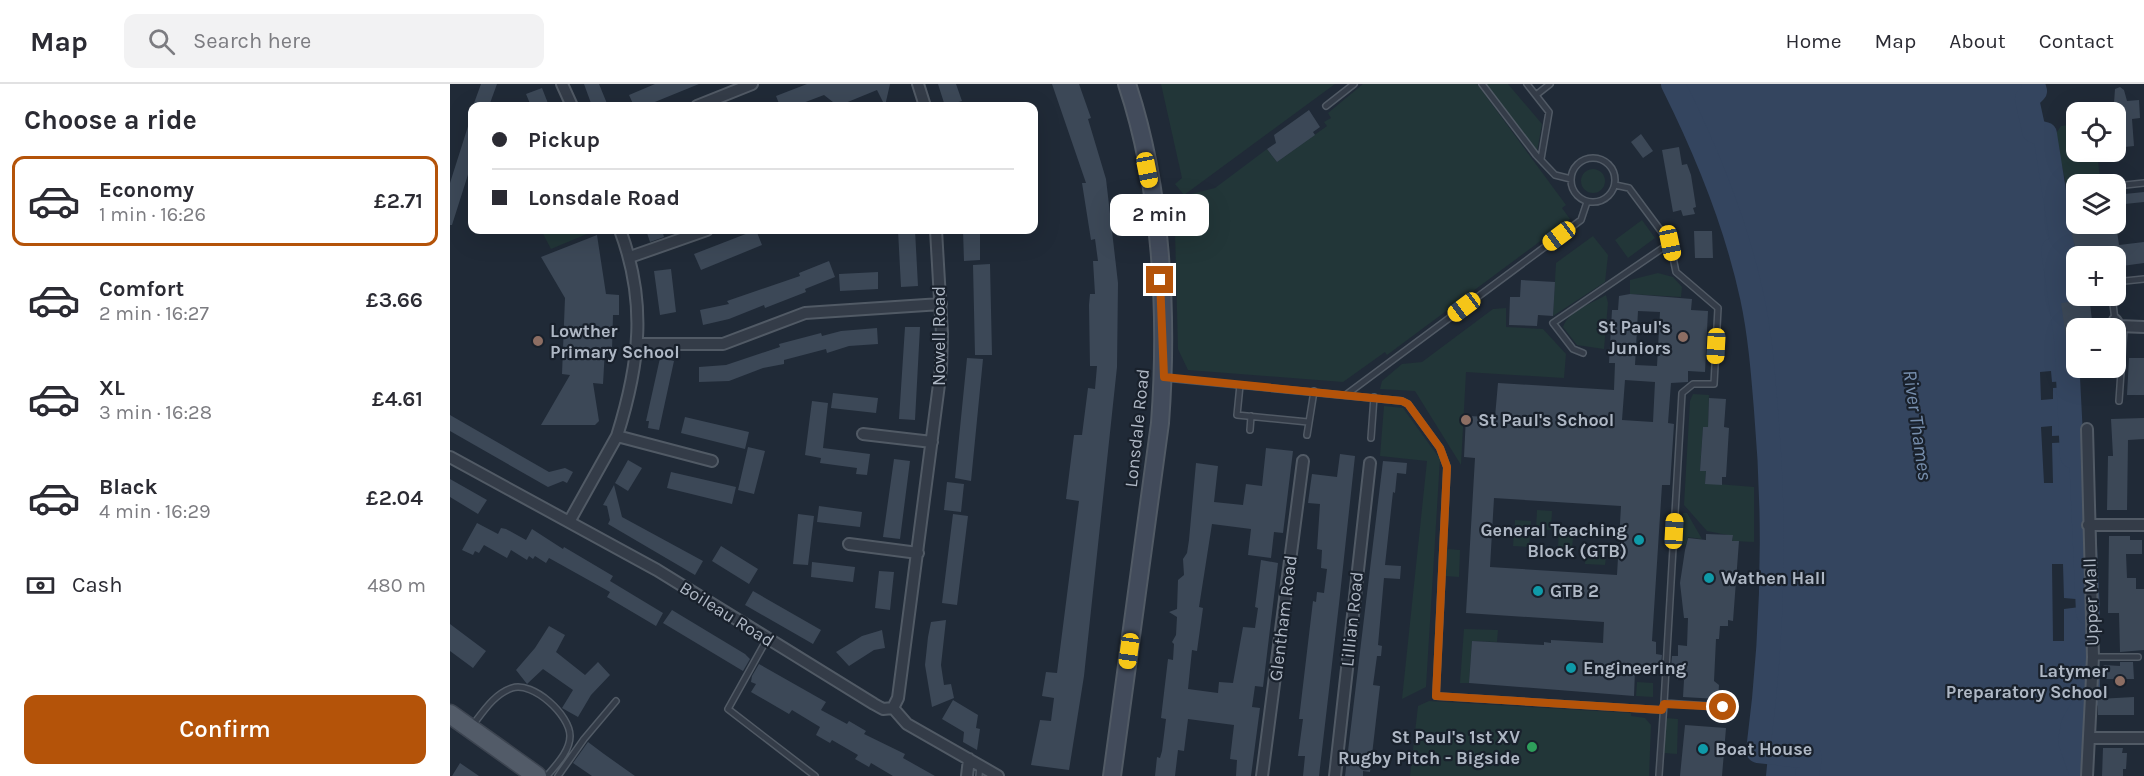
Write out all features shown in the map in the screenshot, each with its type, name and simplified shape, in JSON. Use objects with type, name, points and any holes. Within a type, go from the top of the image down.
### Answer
[{"type":"main road","name":"Lonsdale Road","points":[[1112,776],[1164,377],[1160,280],[1152,191],[1134,105],[1127,84]]},
{"type":"main road","points":[[450,714],[537,776]]},
{"type":"street","points":[[562,84],[570,102]]},
{"type":"street","points":[[707,102],[752,84]]},
{"type":"street","points":[[918,84],[924,102]]},
{"type":"street","points":[[569,522],[617,436],[632,389],[639,344],[637,295],[630,257],[621,234]]},
{"type":"street","points":[[630,257],[695,234]]},
{"type":"street","name":"Nowell Road","points":[[893,708],[898,698],[941,369],[941,304],[936,234]]},
{"type":"street","points":[[639,344],[723,344],[805,313],[941,304]]},
{"type":"street","points":[[2126,328],[2144,327]]},
{"type":"street","name":"Upper Mall","points":[[2087,429],[2093,657],[2087,776]]},
{"type":"street","points":[[863,434],[932,442]]},
{"type":"street","points":[[617,436],[712,461]]},
{"type":"street","name":"Boileau Road","points":[[450,457],[657,570],[874,704],[883,709],[893,708],[907,724],[969,759],[979,771],[998,776]]},
{"type":"street","name":"Glentham Road","points":[[1262,776],[1303,461]]},
{"type":"street","name":"Lillian Road","points":[[1335,776],[1370,463]]},
{"type":"street","points":[[2088,525],[2144,525]]},
{"type":"street","points":[[849,544],[918,553]]},
{"type":"street","points":[[2089,738],[2144,738]]},
{"type":"street","points":[[967,776],[969,759]]},
{"type":"lane","points":[[1326,106],[1354,84]]},
{"type":"lane","points":[[1482,84],[1555,175],[1570,179]]},
{"type":"lane","points":[[1527,84],[1549,112],[1541,159]]},
{"type":"lane","points":[[1536,95],[1550,84]]},
{"type":"lane","points":[[1596,158],[1609,164],[1613,170],[1615,185],[1613,192],[1602,201],[1587,202],[1575,194],[1570,179],[1572,172],[1581,161],[1596,158]]},
{"type":"lane","points":[[2126,185],[2144,183]]},
{"type":"lane","points":[[1615,185],[1629,188],[1670,243],[1676,272],[1718,308],[1714,384],[1693,384],[1682,393],[1659,775]]},
{"type":"lane","points":[[1347,394],[1581,220],[1587,202]]},
{"type":"lane","points":[[1583,353],[1573,349],[1553,323],[1670,243]]},
{"type":"lane","points":[[2126,281],[2144,279]]},
{"type":"lane","points":[[1164,377],[1347,394],[1408,404],[1445,456],[1447,467],[1436,696],[1723,707]]},
{"type":"lane","points":[[2119,401],[2121,378]]},
{"type":"lane","points":[[1240,385],[1237,415],[1308,422]]},
{"type":"lane","points":[[1307,435],[1314,391]]},
{"type":"lane","points":[[1371,438],[1374,397]]},
{"type":"lane","points":[[1250,430],[1251,416]]},
{"type":"lane","points":[[767,639],[728,710],[815,776]]},
{"type":"lane","points":[[2093,657],[2138,657]]},
{"type":"lane","points":[[471,727],[495,697],[513,687],[532,690],[566,717],[570,737],[563,757],[547,776]]},
{"type":"lane","points":[[558,776],[584,739],[616,701]]},
{"type":"green space","points":[[1161,84],[1335,84],[1184,195],[1175,184],[1182,178]]},
{"type":"green space","points":[[1363,84],[1477,84],[1566,205],[1562,208],[1570,219],[1387,355],[1385,352],[1343,382],[1188,370],[1178,349],[1175,232],[1171,199],[1215,188],[1267,149],[1277,162],[1327,126],[1324,122],[1331,118],[1328,113]]},
{"type":"green space","points":[[1486,84],[1508,84],[1542,124],[1537,151]]},
{"type":"green space","points":[[2066,125],[2066,162],[2098,162],[2100,174],[2066,174],[2066,184],[2055,135],[2061,126]]},
{"type":"green space","points":[[1593,169],[1602,172],[1605,181],[1602,190],[1593,193],[1584,190],[1581,181],[1584,172]]},
{"type":"green space","points":[[1642,220],[1655,238],[1628,258],[1615,240]]},
{"type":"green space","points":[[543,234],[587,234],[551,249]]},
{"type":"green space","points":[[1593,236],[1608,255],[1605,282],[1553,316],[1556,263]]},
{"type":"green space","points":[[1658,273],[1673,277],[1682,287],[1681,297],[1630,294],[1630,280]]},
{"type":"green space","points":[[1606,295],[1608,303],[1604,349],[1577,345],[1563,327],[1566,321],[1582,308]]},
{"type":"green space","points":[[1506,308],[1506,327],[1543,329],[1566,354],[1564,378],[1466,372],[1461,465],[1415,391],[1380,389],[1382,381],[1402,364],[1422,362],[1493,309]]},
{"type":"green space","points":[[1693,394],[1709,395],[1708,427],[1703,427],[1700,470],[1706,471],[1705,483],[1754,487],[1754,542],[1732,541],[1733,536],[1707,531],[1684,505],[1690,401]]},
{"type":"green space","points":[[1384,406],[1403,408],[1440,459],[1426,687],[1402,699],[1427,461],[1380,456]]},
{"type":"green space","points":[[1537,510],[1552,511],[1551,530],[1536,529]]},
{"type":"green space","points":[[1683,513],[1687,513],[1702,539],[1688,537],[1686,544],[1681,546]]},
{"type":"green space","points":[[1515,520],[1531,521],[1529,547],[1513,546]]},
{"type":"green space","points":[[1559,528],[1574,529],[1572,548],[1558,548]]},
{"type":"green space","points":[[1447,549],[1460,550],[1459,577],[1445,576]]},
{"type":"green space","points":[[1586,550],[1607,550],[1605,565],[1585,564]]},
{"type":"green space","points":[[1464,629],[1498,630],[1497,642],[1472,641],[1469,683],[1460,683]]},
{"type":"green space","points":[[1637,682],[1653,683],[1653,697],[1636,696]]},
{"type":"green space","name":"St Paul's 1st XV Rugby Pitch - Bigside","points":[[1429,701],[1631,713],[1631,716],[1645,718],[1651,725],[1649,776],[1410,776],[1418,706]]},
{"type":"green space","points":[[1666,718],[1678,719],[1677,754],[1664,753]]},
{"type":"water","name":"River Thames","points":[[1673,84],[2033,84],[2035,91],[2027,99],[2034,131],[2045,134],[2063,248],[2053,251],[2066,338],[2066,378],[2068,378],[2072,456],[2081,456],[2083,551],[2088,603],[2088,698],[2073,724],[2070,741],[2082,776],[1766,776],[1768,755],[1758,751],[1770,623],[1772,538],[1764,382],[1755,311],[1738,242],[1709,162]]},
{"type":"pier","points":[[2051,371],[2052,382],[2069,381],[2070,387],[2053,388],[2053,399],[2041,400],[2040,372]]},
{"type":"pier","points":[[2052,426],[2052,436],[2072,435],[2072,442],[2052,443],[2053,483],[2044,483],[2041,427]]},
{"type":"pier","points":[[2052,564],[2063,564],[2064,598],[2087,600],[2088,606],[2064,609],[2064,641],[2053,641]]},
{"type":"building","points":[[481,84],[497,84],[490,102],[474,102]]},
{"type":"building","points":[[584,84],[599,84],[606,102],[591,102]]},
{"type":"building","points":[[655,84],[699,84],[655,102],[632,102],[629,95]]},
{"type":"building","points":[[807,84],[890,84],[886,102],[883,102],[877,90],[848,102],[833,102],[824,95],[806,102],[778,102],[776,96]]},
{"type":"building","points":[[938,84],[956,84],[962,101],[944,102]]},
{"type":"building","points":[[1052,84],[1079,84],[1091,118],[1088,119],[1106,179],[1118,283],[1117,367],[1084,676],[1069,770],[1031,765],[1040,720],[1051,721],[1054,698],[1042,696],[1046,672],[1057,673],[1079,501],[1066,499],[1074,435],[1082,435],[1088,388],[1095,389],[1097,366],[1090,366],[1089,305],[1090,294],[1095,294],[1093,261],[1098,261],[1095,239],[1091,240],[1082,183],[1086,183]]},
{"type":"building","points":[[2120,87],[2124,90],[2127,101],[2139,100],[2140,118],[2132,119],[2134,146],[2126,147],[2126,102],[2114,102],[2115,89]]},
{"type":"building","points":[[542,88],[547,102],[529,102],[526,94]]},
{"type":"building","points":[[1309,110],[1320,127],[1313,132],[1315,135],[1277,162],[1267,149],[1276,143],[1274,135]]},
{"type":"building","points":[[468,126],[468,175],[452,225],[450,225],[450,183]]},
{"type":"building","points":[[1641,134],[1653,151],[1643,158],[1631,142]]},
{"type":"building","points":[[1679,147],[1682,165],[1687,164],[1691,175],[1696,207],[1693,208],[1695,214],[1683,216],[1681,210],[1673,212],[1662,150]]},
{"type":"building","points":[[2144,192],[2144,202],[2126,204],[2126,194]]},
{"type":"building","points":[[1694,231],[1712,231],[1713,258],[1695,258]]},
{"type":"building","points":[[647,234],[663,234],[664,237],[650,242]]},
{"type":"building","points":[[746,234],[758,234],[762,245],[701,270],[694,254]]},
{"type":"building","points":[[898,234],[915,234],[918,286],[901,287]]},
{"type":"building","points":[[963,234],[980,234],[980,260],[964,261]]},
{"type":"building","points":[[2072,234],[2117,234],[2119,246],[2075,246]]},
{"type":"building","points":[[597,235],[606,294],[619,295],[619,315],[613,315],[612,350],[605,349],[603,384],[593,383],[599,421],[595,425],[541,425],[570,375],[562,374],[565,298],[541,257]]},
{"type":"building","points":[[2144,242],[2144,263],[2126,265],[2126,246],[2119,245]]},
{"type":"building","points":[[829,261],[835,277],[805,289],[806,292],[765,308],[764,305],[729,319],[703,325],[700,310],[729,304],[727,301],[800,276],[799,273]]},
{"type":"building","points":[[990,264],[992,355],[975,355],[973,265]]},
{"type":"building","points":[[671,269],[676,312],[660,315],[654,271]]},
{"type":"building","points":[[878,272],[878,289],[840,291],[839,274]]},
{"type":"building","points":[[1521,280],[1555,282],[1553,316],[1538,315],[1537,326],[1509,325],[1510,297],[1520,297]]},
{"type":"building","points":[[1630,294],[1692,299],[1691,310],[1708,311],[1705,372],[1688,371],[1688,382],[1671,383],[1668,423],[1674,424],[1670,485],[1662,485],[1652,641],[1656,642],[1656,654],[1662,655],[1661,666],[1655,665],[1654,671],[1635,670],[1634,696],[1469,683],[1472,641],[1544,645],[1544,642],[1551,643],[1551,640],[1603,643],[1604,622],[1466,613],[1475,458],[1464,457],[1466,416],[1495,417],[1498,383],[1614,390],[1615,363],[1609,363],[1612,310],[1618,310],[1619,296]],"holes":[[[1638,311],[1660,312],[1657,366],[1635,365]],[[1625,380],[1655,382],[1653,422],[1622,420]],[[1494,498],[1621,506],[1617,575],[1490,567]]]},
{"type":"building","points":[[2066,302],[2066,306],[2090,306],[2092,318],[2066,318],[2066,338],[2061,303]]},
{"type":"building","points":[[905,327],[920,327],[915,420],[899,419]]},
{"type":"building","points":[[877,328],[878,344],[849,346],[827,353],[826,349],[784,360],[784,364],[763,368],[729,381],[699,382],[699,367],[726,365],[780,347],[779,344],[821,333],[822,336],[841,331]]},
{"type":"building","points":[[660,358],[674,361],[659,430],[648,428],[649,421],[646,421]]},
{"type":"building","points":[[967,358],[983,359],[971,481],[955,478]]},
{"type":"building","points":[[2129,358],[2144,358],[2144,395],[2127,395]]},
{"type":"building","points":[[833,393],[878,398],[876,413],[831,408]]},
{"type":"building","points":[[1709,398],[1726,399],[1724,427],[1729,428],[1726,477],[1722,477],[1722,485],[1705,484],[1706,471],[1700,471],[1703,427],[1708,427]]},
{"type":"building","points":[[812,401],[828,403],[823,448],[870,454],[867,475],[856,474],[857,468],[820,463],[821,458],[805,455]]},
{"type":"building","points":[[450,415],[549,472],[565,468],[573,472],[567,483],[563,481],[548,487],[450,431]]},
{"type":"building","points":[[685,417],[749,432],[745,449],[681,433]]},
{"type":"building","points":[[2144,418],[2144,439],[2128,440],[2127,510],[2107,510],[2108,456],[2113,456],[2111,419]]},
{"type":"building","points":[[748,447],[765,451],[754,494],[738,490]]},
{"type":"building","points":[[1266,448],[1293,451],[1283,533],[1274,532],[1271,558],[1248,555],[1251,529],[1212,524],[1199,607],[1203,608],[1197,651],[1192,650],[1188,689],[1218,693],[1219,682],[1233,683],[1243,627],[1255,628],[1258,608],[1255,607],[1261,560],[1278,563],[1263,687],[1255,686],[1252,707],[1260,708],[1251,776],[1236,776],[1237,760],[1230,759],[1234,725],[1188,719],[1184,751],[1178,750],[1175,776],[1155,776],[1157,757],[1160,758],[1162,751],[1166,719],[1161,718],[1168,659],[1173,660],[1174,644],[1172,642],[1176,635],[1177,617],[1169,612],[1177,609],[1178,580],[1184,575],[1183,559],[1187,553],[1189,540],[1196,463],[1218,466],[1214,502],[1243,505],[1246,484],[1262,486]]},
{"type":"building","points":[[1340,454],[1355,456],[1339,604],[1319,776],[1303,776],[1305,756],[1298,756],[1303,719],[1299,719],[1313,601],[1316,602],[1317,592],[1324,593],[1327,569],[1321,568],[1322,550],[1317,549],[1320,504],[1308,503],[1312,474],[1337,477]]},
{"type":"building","points":[[894,459],[910,461],[900,539],[883,537]]},
{"type":"building","points":[[628,460],[642,468],[628,491],[615,483]]},
{"type":"building","points":[[1383,461],[1407,463],[1406,474],[1397,473],[1385,565],[1401,566],[1400,579],[1384,578],[1378,645],[1382,646],[1381,656],[1377,656],[1373,685],[1380,686],[1370,772],[1363,771],[1363,776],[1345,776]]},
{"type":"building","points":[[671,472],[736,487],[732,504],[667,488]]},
{"type":"building","points":[[450,479],[487,500],[478,514],[450,497]]},
{"type":"building","points":[[947,482],[964,484],[961,512],[944,510]]},
{"type":"building","points":[[614,485],[622,517],[703,561],[695,575],[608,524],[610,520],[607,506],[603,505]]},
{"type":"building","points":[[819,506],[862,512],[860,527],[817,522]]},
{"type":"building","points":[[798,514],[814,516],[808,565],[793,564]]},
{"type":"building","points":[[953,514],[968,516],[957,605],[942,603]]},
{"type":"building","points":[[477,523],[498,534],[501,528],[506,529],[526,540],[532,529],[613,576],[610,581],[663,613],[656,626],[607,597],[610,592],[549,558],[546,563],[535,556],[533,559],[529,556],[527,560],[511,550],[507,558],[484,545],[479,553],[475,551],[473,555],[462,550]]},
{"type":"building","name":"Wathen Hall","points":[[1706,534],[1733,535],[1732,541],[1739,541],[1733,621],[1728,620],[1728,626],[1720,626],[1719,639],[1716,639],[1714,681],[1719,685],[1718,699],[1683,697],[1684,680],[1677,680],[1677,667],[1671,666],[1672,656],[1678,656],[1678,645],[1687,646],[1688,618],[1684,618],[1680,583],[1688,538],[1706,540]]},
{"type":"building","points":[[2109,536],[2130,536],[2130,540],[2142,540],[2142,554],[2126,554],[2127,578],[2136,578],[2136,589],[2144,589],[2144,650],[2120,652],[2119,613],[2108,613]]},
{"type":"building","points":[[721,546],[758,569],[749,584],[712,561]]},
{"type":"building","points":[[812,562],[855,567],[853,582],[811,577]]},
{"type":"building","points":[[879,571],[894,572],[890,610],[875,608]]},
{"type":"building","points":[[753,591],[821,630],[813,644],[745,605]]},
{"type":"building","points":[[672,610],[745,654],[750,659],[743,671],[663,623]]},
{"type":"building","points":[[946,620],[941,665],[944,685],[951,684],[954,698],[932,707],[925,665],[928,637],[931,622]]},
{"type":"building","points":[[450,624],[486,651],[473,668],[450,651]]},
{"type":"building","points":[[549,626],[565,635],[556,652],[585,675],[598,662],[610,675],[591,695],[578,717],[562,708],[573,690],[543,669],[527,684],[516,670],[535,648]]},
{"type":"building","points":[[882,630],[885,648],[874,650],[849,666],[836,652],[862,636]]},
{"type":"building","points":[[2120,662],[2133,662],[2134,679],[2105,679],[2101,669],[2104,665],[2120,666]]},
{"type":"building","points":[[759,664],[826,702],[821,710],[847,724],[849,721],[866,731],[864,734],[905,754],[903,758],[935,776],[893,776],[871,763],[869,767],[855,759],[858,755],[832,740],[830,743],[816,735],[820,727],[792,710],[789,714],[751,692],[756,684],[751,682],[752,676]]},
{"type":"building","points":[[2134,697],[2134,715],[2098,715],[2098,699]]},
{"type":"building","points":[[953,700],[978,715],[976,728],[980,729],[977,750],[963,742],[964,732],[942,719]]},
{"type":"building","name":"Boat House","points":[[1685,725],[1726,728],[1722,776],[1680,776]]},
{"type":"building","points":[[588,742],[635,776],[592,776],[573,763]]},
{"type":"building","points":[[2103,748],[2123,748],[2122,753],[2127,753],[2123,776],[2102,776]]},
{"type":"building","points":[[460,763],[479,776],[452,776]]},
{"type":"waterway","points":[[1673,84],[1709,162],[1729,215],[1745,269],[1759,339],[1769,453],[1772,538],[1770,623],[1758,751],[1810,757],[1807,776]]},
{"type":"waterway","points":[[2033,84],[2035,91],[2027,99],[2034,131],[2045,134],[2063,248],[2053,250],[2066,338],[2072,456],[2081,456],[2088,613]]},
{"type":"waterway","points":[[2082,776],[2070,741],[2073,724],[2088,698],[2088,672]]},
{"type":"place","name":"St Paul's Juniors","points":[[1683,337]]},
{"type":"place","name":"Lowther Primary School","points":[[538,341]]},
{"type":"place","name":"St Paul's School","points":[[1466,420]]},
{"type":"place","name":"General Teaching Block (GTB)","points":[[1639,540]]},
{"type":"place","name":"Wathen Hall","points":[[1709,578]]},
{"type":"place","name":"GTB 2","points":[[1538,591]]},
{"type":"place","name":"Engineering","points":[[1571,668]]},
{"type":"place","name":"Latymer Preparatory School","points":[[2120,681]]},
{"type":"place","name":"St Paul's 1st XV Rugby Pitch - Bigside","points":[[1532,747]]},
{"type":"place","name":"Boat House","points":[[1703,749]]},
{"type":"route","points":[[1160,280],[1164,377],[1395,399],[1408,404],[1440,448],[1445,456],[1447,467],[1436,696],[1662,710],[1664,704],[1723,707]]}]
